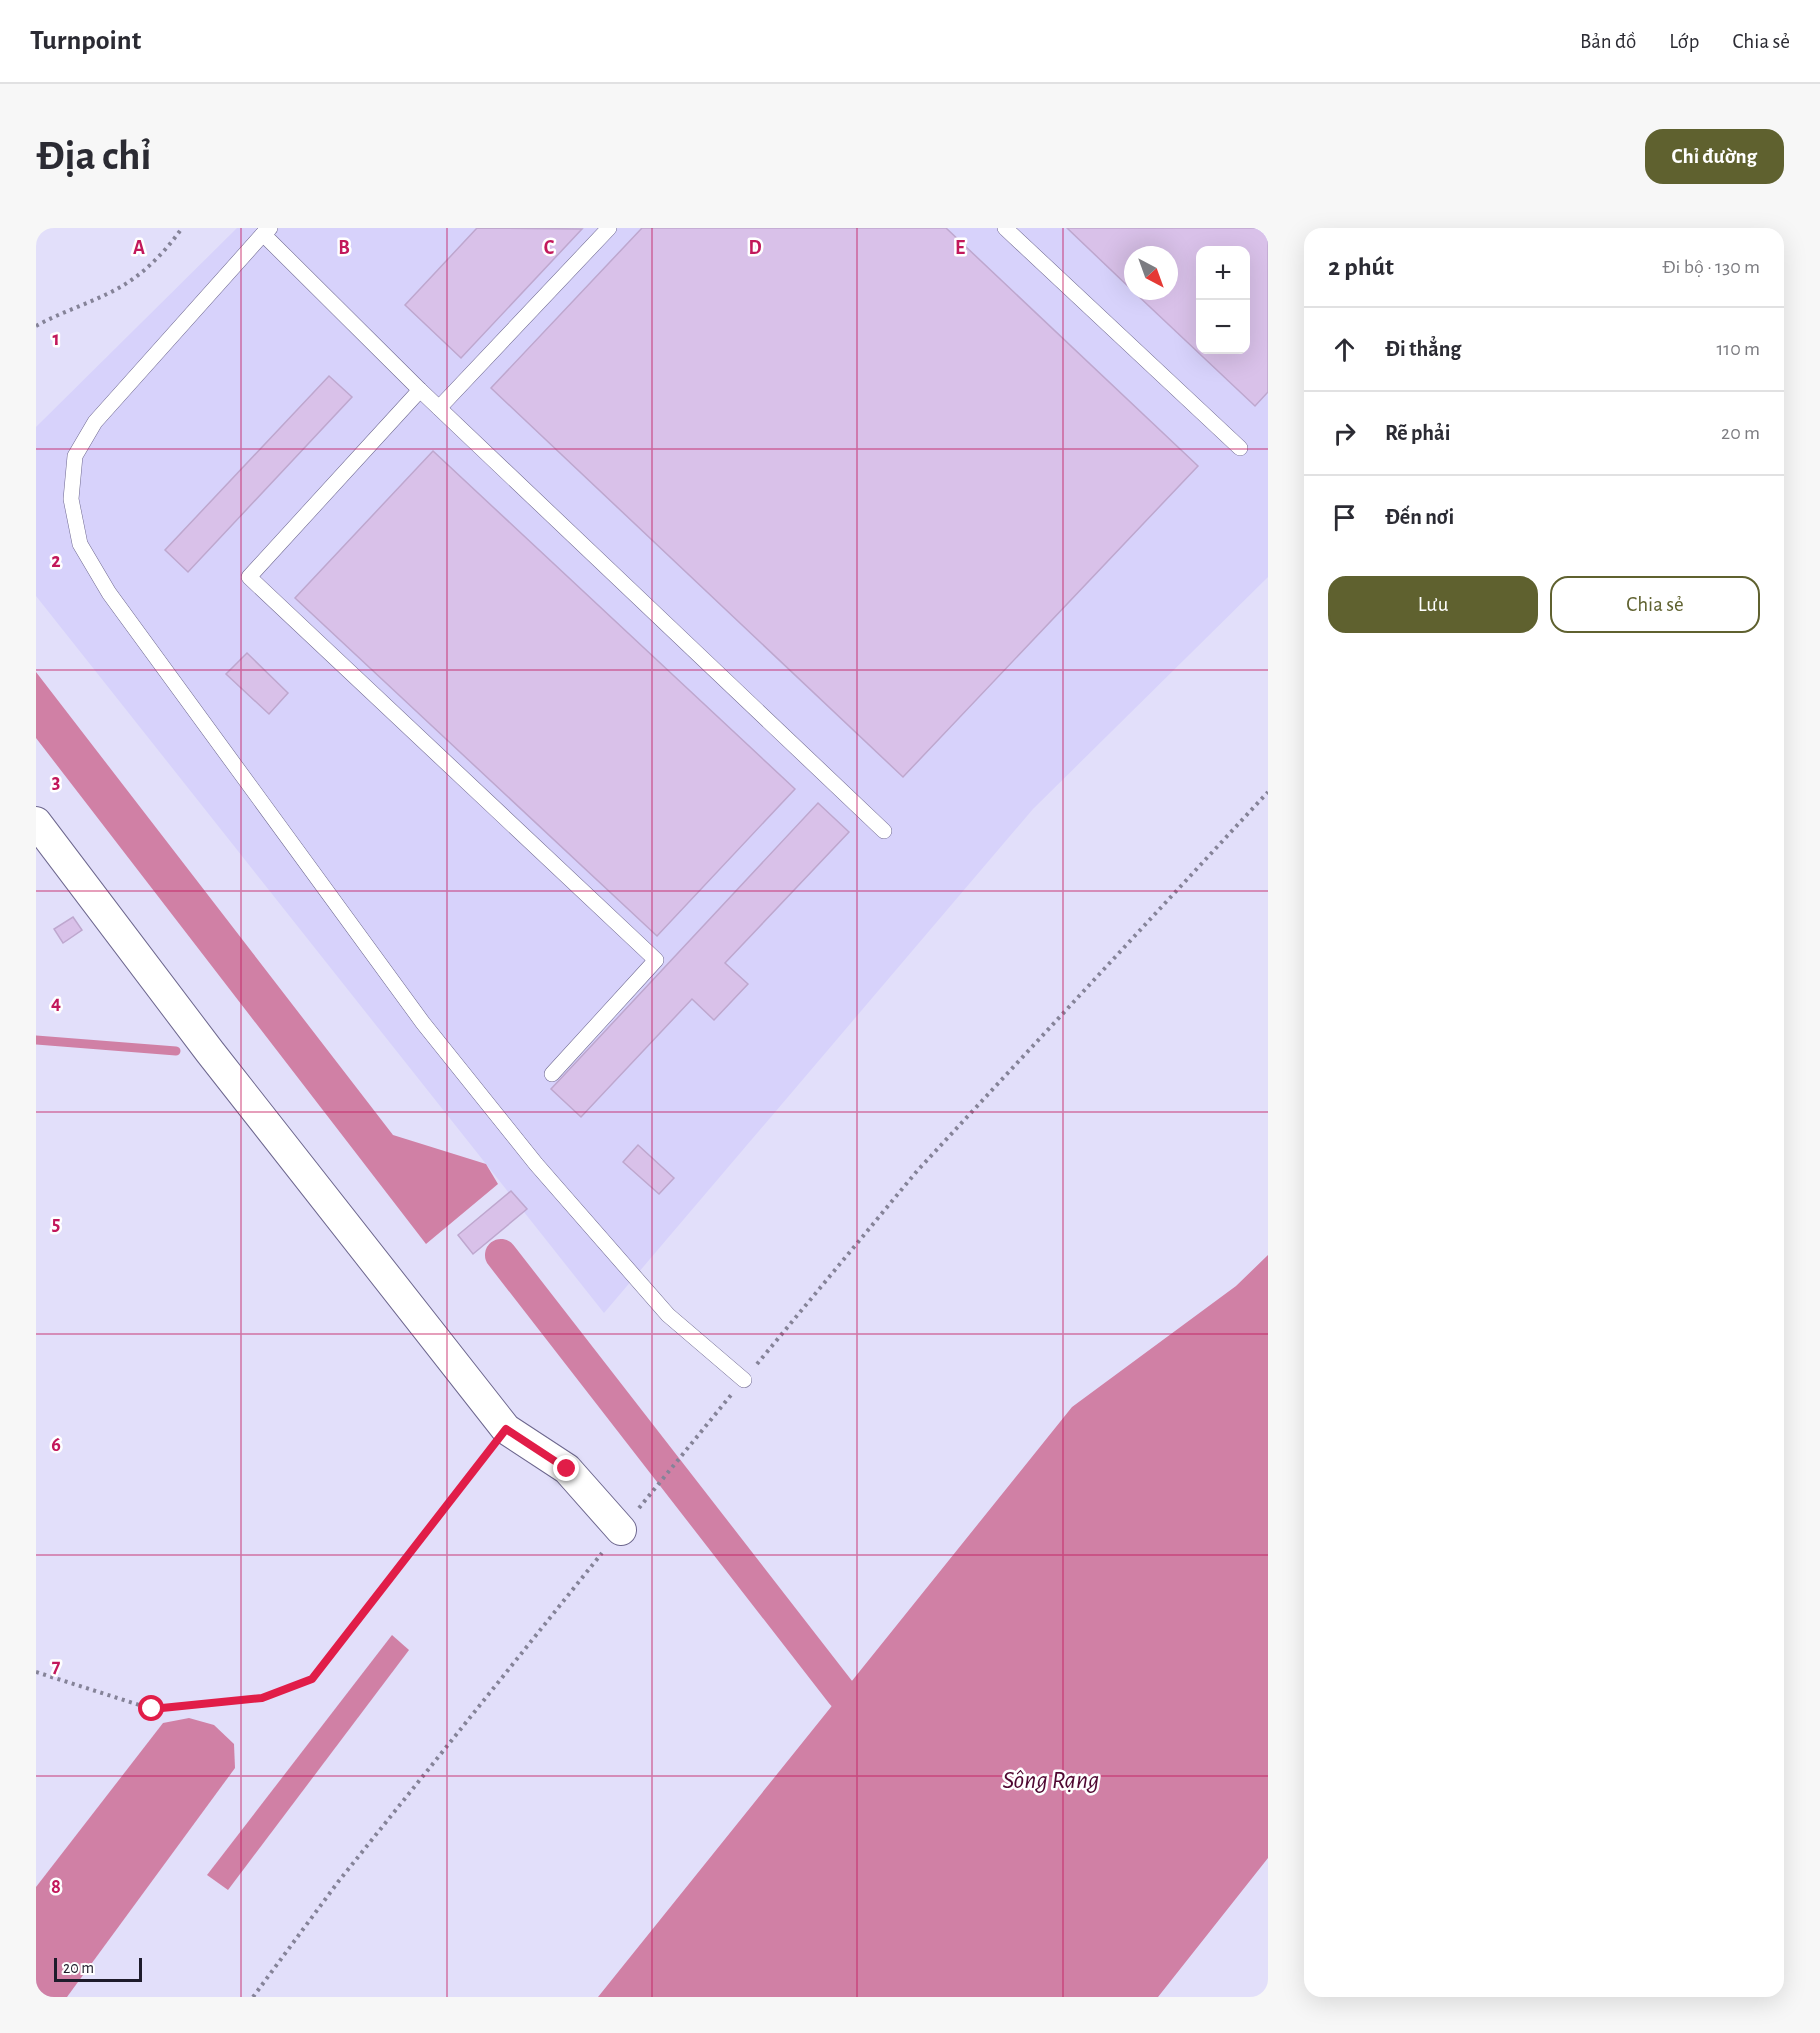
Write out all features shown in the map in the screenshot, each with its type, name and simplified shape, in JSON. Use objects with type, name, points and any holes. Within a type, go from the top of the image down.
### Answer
[{"type":"street","points":[[36,822],[210,1052],[506,1429],[567,1469],[621,1530]]},
{"type":"lane","points":[[439,408],[609,228]]},
{"type":"lane","points":[[1005,228],[1240,448]]},
{"type":"lane","points":[[744,1380],[668,1315],[528,1156],[423,1023],[256,797],[109,593],[80,544],[71,498],[75,456],[95,422],[266,231],[420,390],[884,831]]},
{"type":"lane","points":[[420,390],[249,577],[656,960],[552,1074]]},
{"type":"path","points":[[36,326],[111,292],[137,275],[165,251],[182,228]]},
{"type":"path","points":[[36,1672],[152,1709],[262,1698],[312,1679],[506,1429]]},
{"type":"shaded area","points":[[237,228],[1268,228],[1268,577],[1033,809],[604,1313],[36,596],[36,427]]},
{"type":"water","points":[[36,672],[393,1135],[486,1164],[498,1184],[426,1244],[36,738]]},
{"type":"water","name":"Sông Rạng","points":[[1268,1255],[1268,1858],[1158,1997],[598,1997],[1072,1407],[1236,1286]]},
{"type":"water","points":[[392,1635],[409,1650],[228,1890],[207,1875]]},
{"type":"water","points":[[189,1718],[214,1725],[234,1744],[235,1768],[67,1997],[36,1997],[36,1887],[163,1723]]},
{"type":"building","points":[[477,228],[582,229],[461,358],[405,305]]},
{"type":"building","points":[[642,228],[946,228],[1198,466],[903,777],[491,388]]},
{"type":"building","points":[[1067,228],[1268,228],[1268,392],[1255,406],[1200,354],[1250,354],[1250,246],[1196,246],[1196,350],[1143,300],[1178,300],[1178,246],[1124,246],[1124,282]]},
{"type":"building","points":[[329,376],[352,397],[188,572],[165,550]]},
{"type":"building","points":[[433,451],[795,789],[657,936],[295,598]]},
{"type":"building","points":[[247,653],[288,693],[269,714],[226,674]]},
{"type":"building","points":[[818,803],[849,832],[725,963],[748,984],[714,1020],[692,999],[581,1117],[551,1089]]},
{"type":"building","points":[[73,917],[82,930],[63,943],[54,929]]},
{"type":"building","points":[[638,1145],[674,1178],[659,1194],[623,1162]]},
{"type":"building","points":[[511,1191],[527,1209],[473,1254],[458,1235]]},
{"type":"waterway","points":[[36,1040],[176,1051]]},
{"type":"waterway","points":[[501,1255],[842,1694]]},
{"type":"route","points":[[152,1709],[262,1698],[312,1679],[506,1429],[567,1469]]}]
